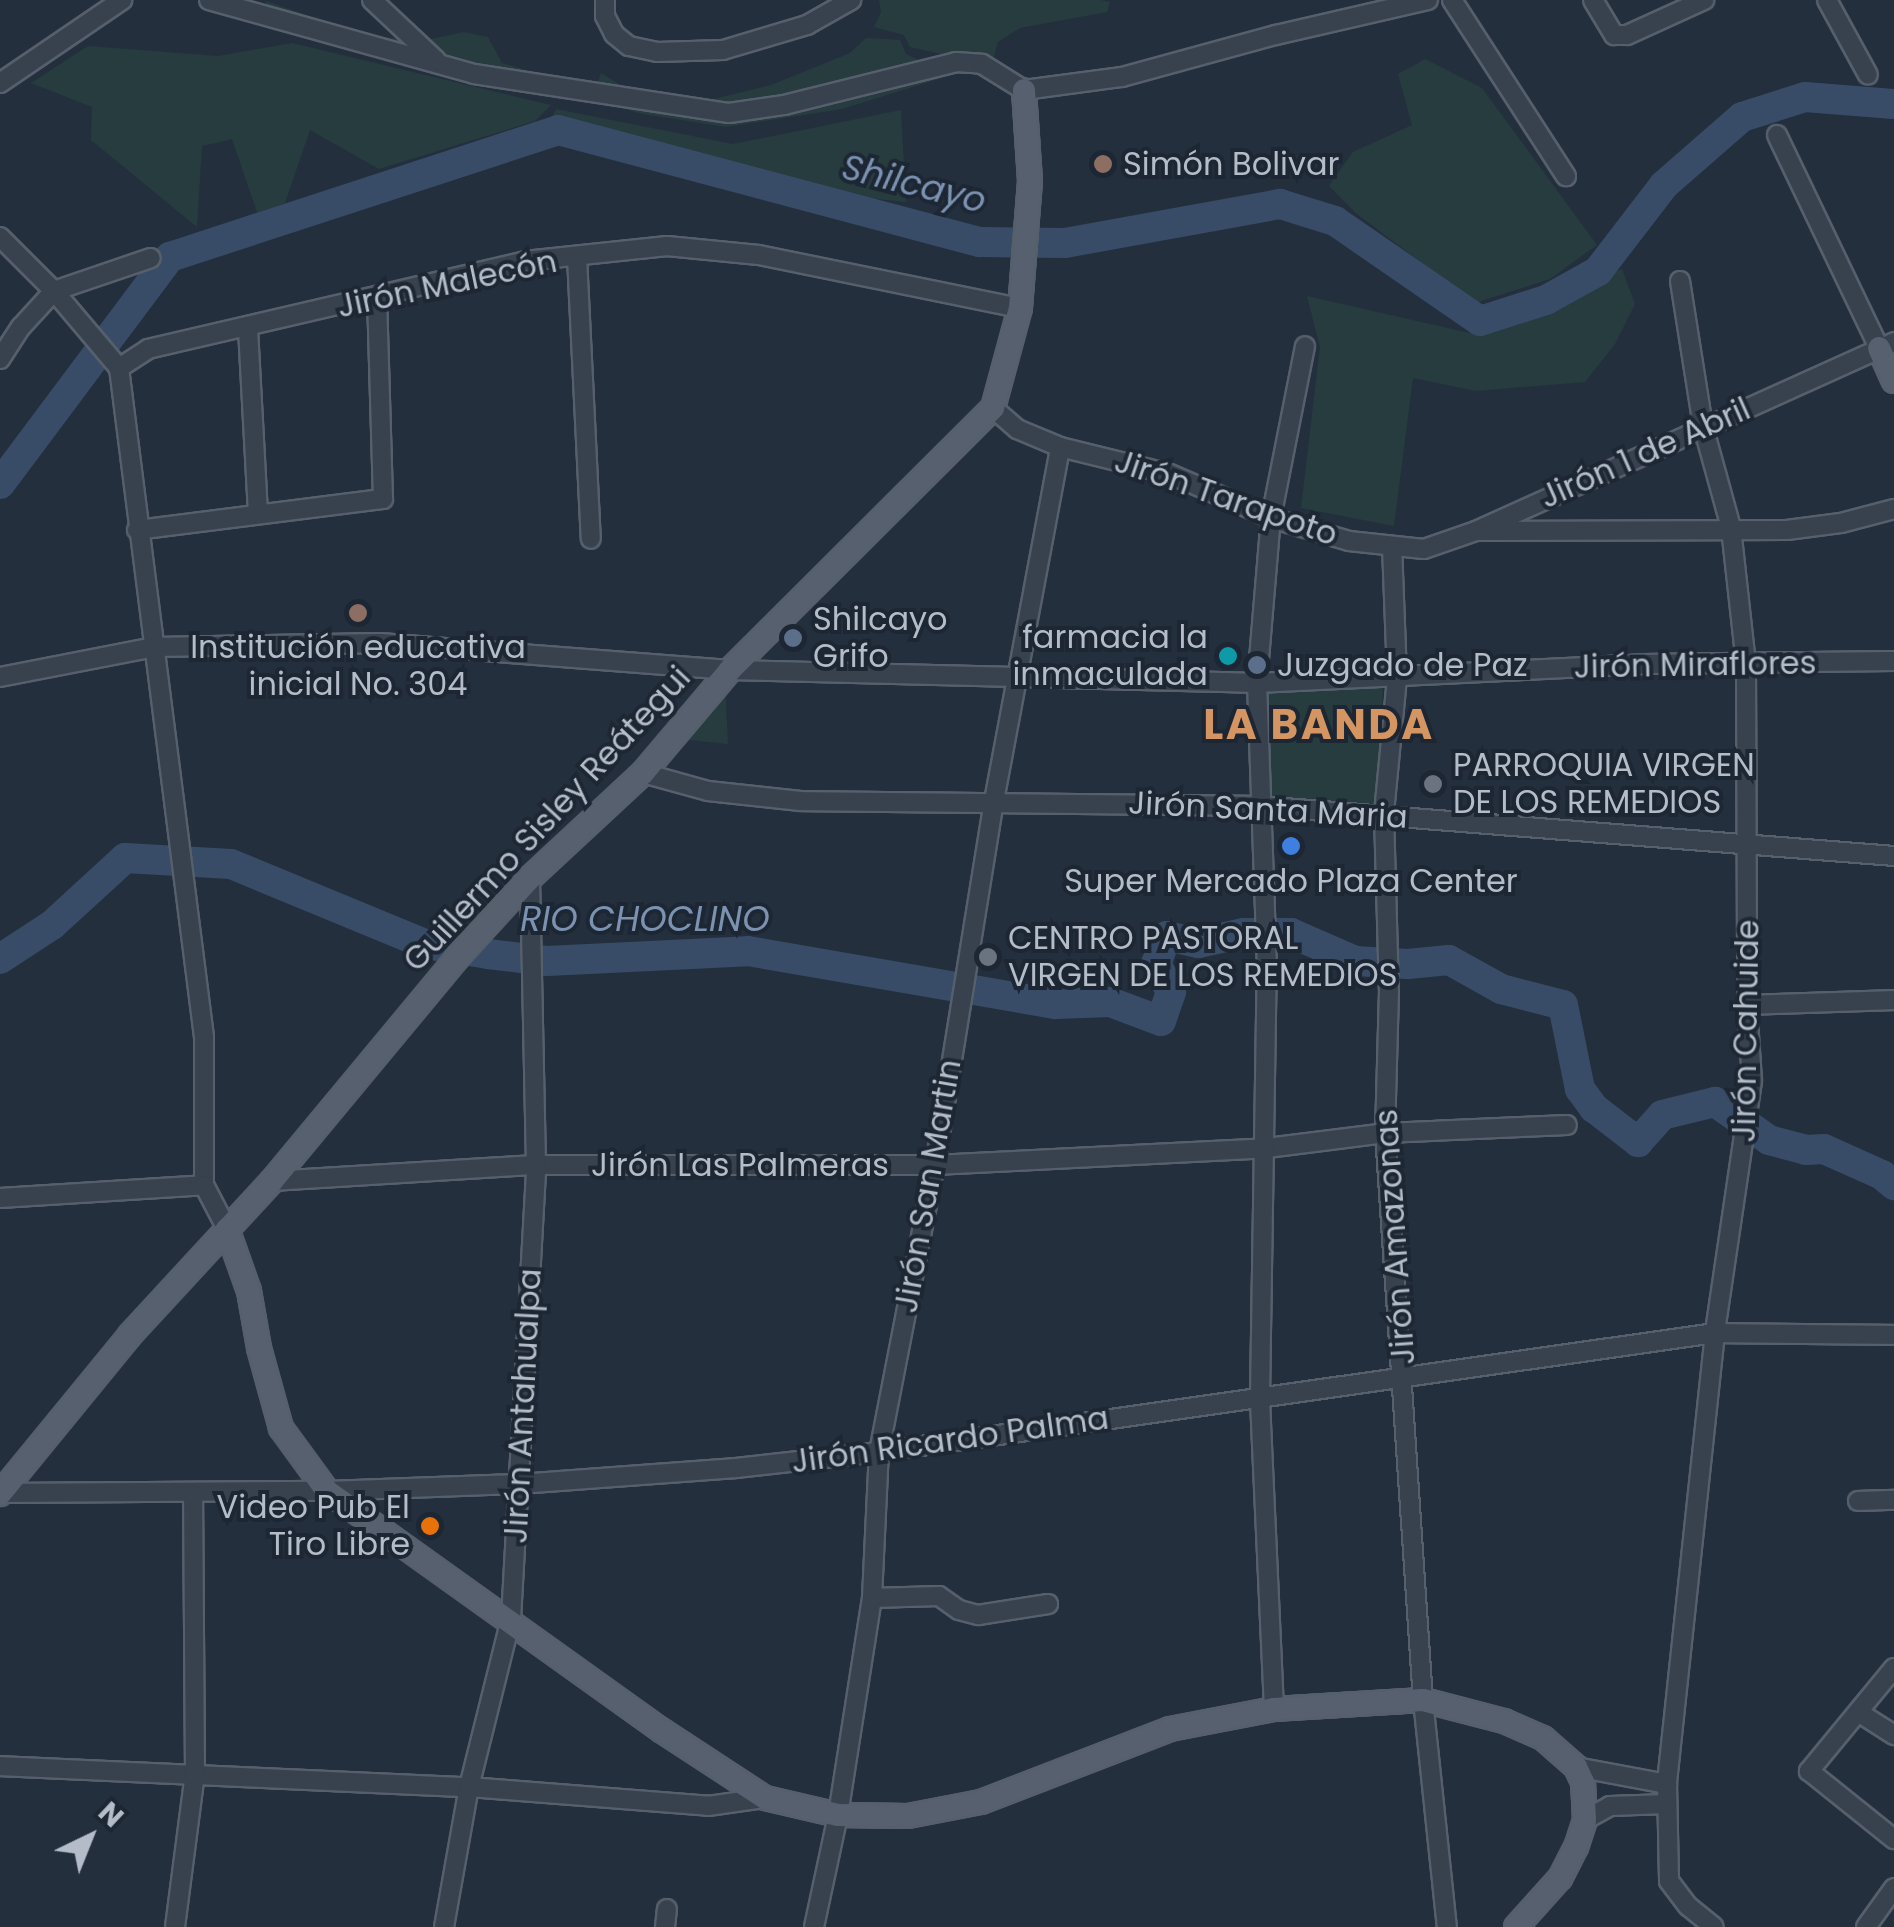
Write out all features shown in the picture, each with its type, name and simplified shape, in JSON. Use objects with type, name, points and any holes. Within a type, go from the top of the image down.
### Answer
[{"type":"main road","name":"Guillermo Sisley Reátegui","points":[[0,1493],[130,1335],[272,1181],[456,958],[530,878],[643,773],[730,670],[993,408],[1020,308],[1030,180],[1024,90]]},
{"type":"main road","points":[[1886,345],[1894,381]]},
{"type":"main road","points":[[227,1229],[249,1291],[258,1348],[281,1428],[328,1491],[661,1730],[766,1798],[838,1815],[908,1816],[980,1802],[1170,1730],[1274,1709],[1423,1700],[1504,1721],[1543,1738],[1576,1767],[1583,1782],[1585,1820],[1560,1878],[1516,1927]]},
{"type":"street","points":[[0,83],[122,0]]},
{"type":"street","points":[[209,0],[474,74],[729,113],[784,105],[956,62],[982,64],[1024,90],[1122,78],[1276,35],[1428,0]]},
{"type":"street","points":[[372,0],[440,64]]},
{"type":"street","points":[[605,0],[605,16],[614,34],[629,46],[657,52],[722,50],[807,25],[851,0]]},
{"type":"street","points":[[1452,0],[1566,176]]},
{"type":"street","points":[[1593,0],[1614,35],[1627,35],[1704,0]]},
{"type":"street","points":[[1827,0],[1868,75]]},
{"type":"street","points":[[1777,134],[1886,345]]},
{"type":"street","points":[[0,238],[119,368],[136,530],[188,890],[204,1038],[204,1185],[227,1229]]},
{"type":"street","name":"Jirón Malecón","points":[[119,368],[148,350],[525,261],[667,246],[759,255],[1020,308]]},
{"type":"street","points":[[577,257],[590,540]]},
{"type":"street","points":[[2,353],[58,297],[152,258]]},
{"type":"street","name":"Jirón Cahuide","points":[[1680,280],[1703,426],[1731,528],[1746,663],[1747,1005],[1752,1082],[1715,1333],[1667,1784],[1670,1880],[1688,1906],[1714,1927]]},
{"type":"street","points":[[136,530],[383,498],[378,297]]},
{"type":"street","points":[[248,329],[258,514]]},
{"type":"street","name":"Jirón 1 de Abril","points":[[1392,546],[1424,549],[1476,530],[1886,345]]},
{"type":"street","points":[[1274,1709],[1260,1397],[1267,968],[1257,683],[1271,518],[1305,346]]},
{"type":"street","name":"Jirón Tarapoto","points":[[993,408],[1017,429],[1060,447],[1170,474],[1271,518],[1349,541],[1392,546]]},
{"type":"street","name":"Jirón San Martin","points":[[814,1927],[838,1815],[872,1598],[878,1452],[935,1165],[955,1024],[1060,447]]},
{"type":"street","points":[[1476,530],[1814,527],[1894,509]]},
{"type":"street","name":"Jirón Amazonas","points":[[1392,546],[1397,678],[1384,814],[1389,991],[1385,1133],[1423,1700],[1447,1927]]},
{"type":"street","name":"Jirón Miraflores","points":[[0,676],[155,647],[380,643],[730,670],[1257,683],[1746,663],[1894,661]]},
{"type":"street","name":"Jirón Santa Maria","points":[[643,773],[708,791],[800,801],[1259,806],[1894,856]]},
{"type":"street","name":"Jirón Antahualpa","points":[[444,1927],[469,1787],[511,1619],[536,1166],[530,878]]},
{"type":"street","points":[[1747,1005],[1894,1000]]},
{"type":"street","name":"Jirón Las Palmeras","points":[[272,1181],[536,1166],[935,1165],[1266,1148],[1385,1133],[1566,1124]]},
{"type":"street","points":[[0,1198],[204,1185]]},
{"type":"street","name":"Jirón Ricardo Palma","points":[[0,1493],[193,1494],[519,1484],[878,1452],[1715,1333],[1894,1335]]},
{"type":"street","points":[[174,1927],[195,1773],[193,1494]]},
{"type":"street","points":[[1858,1501],[1894,1500]]},
{"type":"street","points":[[872,1598],[939,1596],[959,1610],[978,1615],[1048,1604]]},
{"type":"street","points":[[1894,1668],[1808,1772],[1894,1839]]},
{"type":"street","points":[[1858,1712],[1894,1735]]},
{"type":"street","points":[[0,1766],[469,1787],[708,1806],[766,1798]]},
{"type":"street","points":[[1576,1767],[1667,1784]]},
{"type":"street","points":[[1585,1820],[1610,1806],[1667,1804]]},
{"type":"street","points":[[1866,1927],[1894,1888]]},
{"type":"green space","points":[[879,0],[1110,2],[1107,12],[1020,28],[998,42],[992,63],[980,74],[961,73],[958,58],[910,47],[904,35],[874,27],[881,12]]},
{"type":"green space","points":[[266,1],[367,36],[396,38],[394,26],[414,23],[431,39],[464,32],[488,37],[502,63],[595,90],[601,73],[622,86],[709,100],[771,85],[850,53],[866,38],[900,40],[906,54],[930,66],[954,66],[951,75],[842,109],[726,127],[643,114],[262,10]]},
{"type":"green space","points":[[292,43],[551,105],[535,121],[379,169],[310,130],[285,203],[258,215],[232,139],[202,146],[197,227],[91,140],[92,107],[31,83],[88,46],[218,56]]},
{"type":"green space","points":[[1425,59],[1482,88],[1597,245],[1550,279],[1475,303],[1357,214],[1329,186],[1353,152],[1412,125],[1398,74]]},
{"type":"green space","points":[[556,109],[733,144],[901,110],[906,202],[848,196],[648,143],[549,123]]},
{"type":"green space","points":[[1622,269],[1635,304],[1615,344],[1585,382],[1476,391],[1413,378],[1394,526],[1301,508],[1320,347],[1307,296],[1474,334]]},
{"type":"green space","points":[[725,680],[728,744],[669,738]]},
{"type":"green space","points":[[1383,686],[1379,807],[1262,795],[1264,689]]},
{"type":"waterway","name":"Shilcayo","points":[[0,484],[170,257],[558,130],[979,242],[1065,243],[1280,204],[1335,221],[1480,321],[1546,300],[1598,271],[1664,185],[1742,117],[1805,97],[1894,104]]},
{"type":"waterway","name":"RIO CHOCLINO","points":[[0,959],[52,925],[125,858],[231,864],[425,944],[488,954],[547,961],[748,951],[1055,1004],[1110,1002],[1161,1021],[1171,992],[1156,964],[1167,936],[1198,943],[1244,933],[1291,933],[1355,961],[1408,964],[1449,960],[1501,989],[1563,1005],[1580,1089],[1594,1108],[1638,1142],[1662,1115],[1715,1102],[1769,1140],[1806,1150],[1824,1149],[1882,1175],[1894,1185]]},
{"type":"place","name":"Simón Bolivar","points":[[1103,164]]},
{"type":"place","name":"Institución educativa inicial No. 304","points":[[358,613]]},
{"type":"place","name":"Shilcayo Grifo","points":[[793,638]]},
{"type":"place","name":"farmacia la inmaculada","points":[[1228,656]]},
{"type":"place","name":"Juzgado de Paz","points":[[1257,665]]},
{"type":"place","name":"PARROQUIA VIRGEN DE LOS REMEDIOS","points":[[1433,784]]},
{"type":"place","name":"Super Mercado Plaza Center","points":[[1291,846]]},
{"type":"place","name":"CENTRO PASTORAL VIRGEN DE LOS REMEDIOS","points":[[988,957]]},
{"type":"place","name":"Video Pub El Tiro Libre","points":[[430,1526]]},
{"type":"district","name":"LA BANDA","points":[[1319,725]]}]
